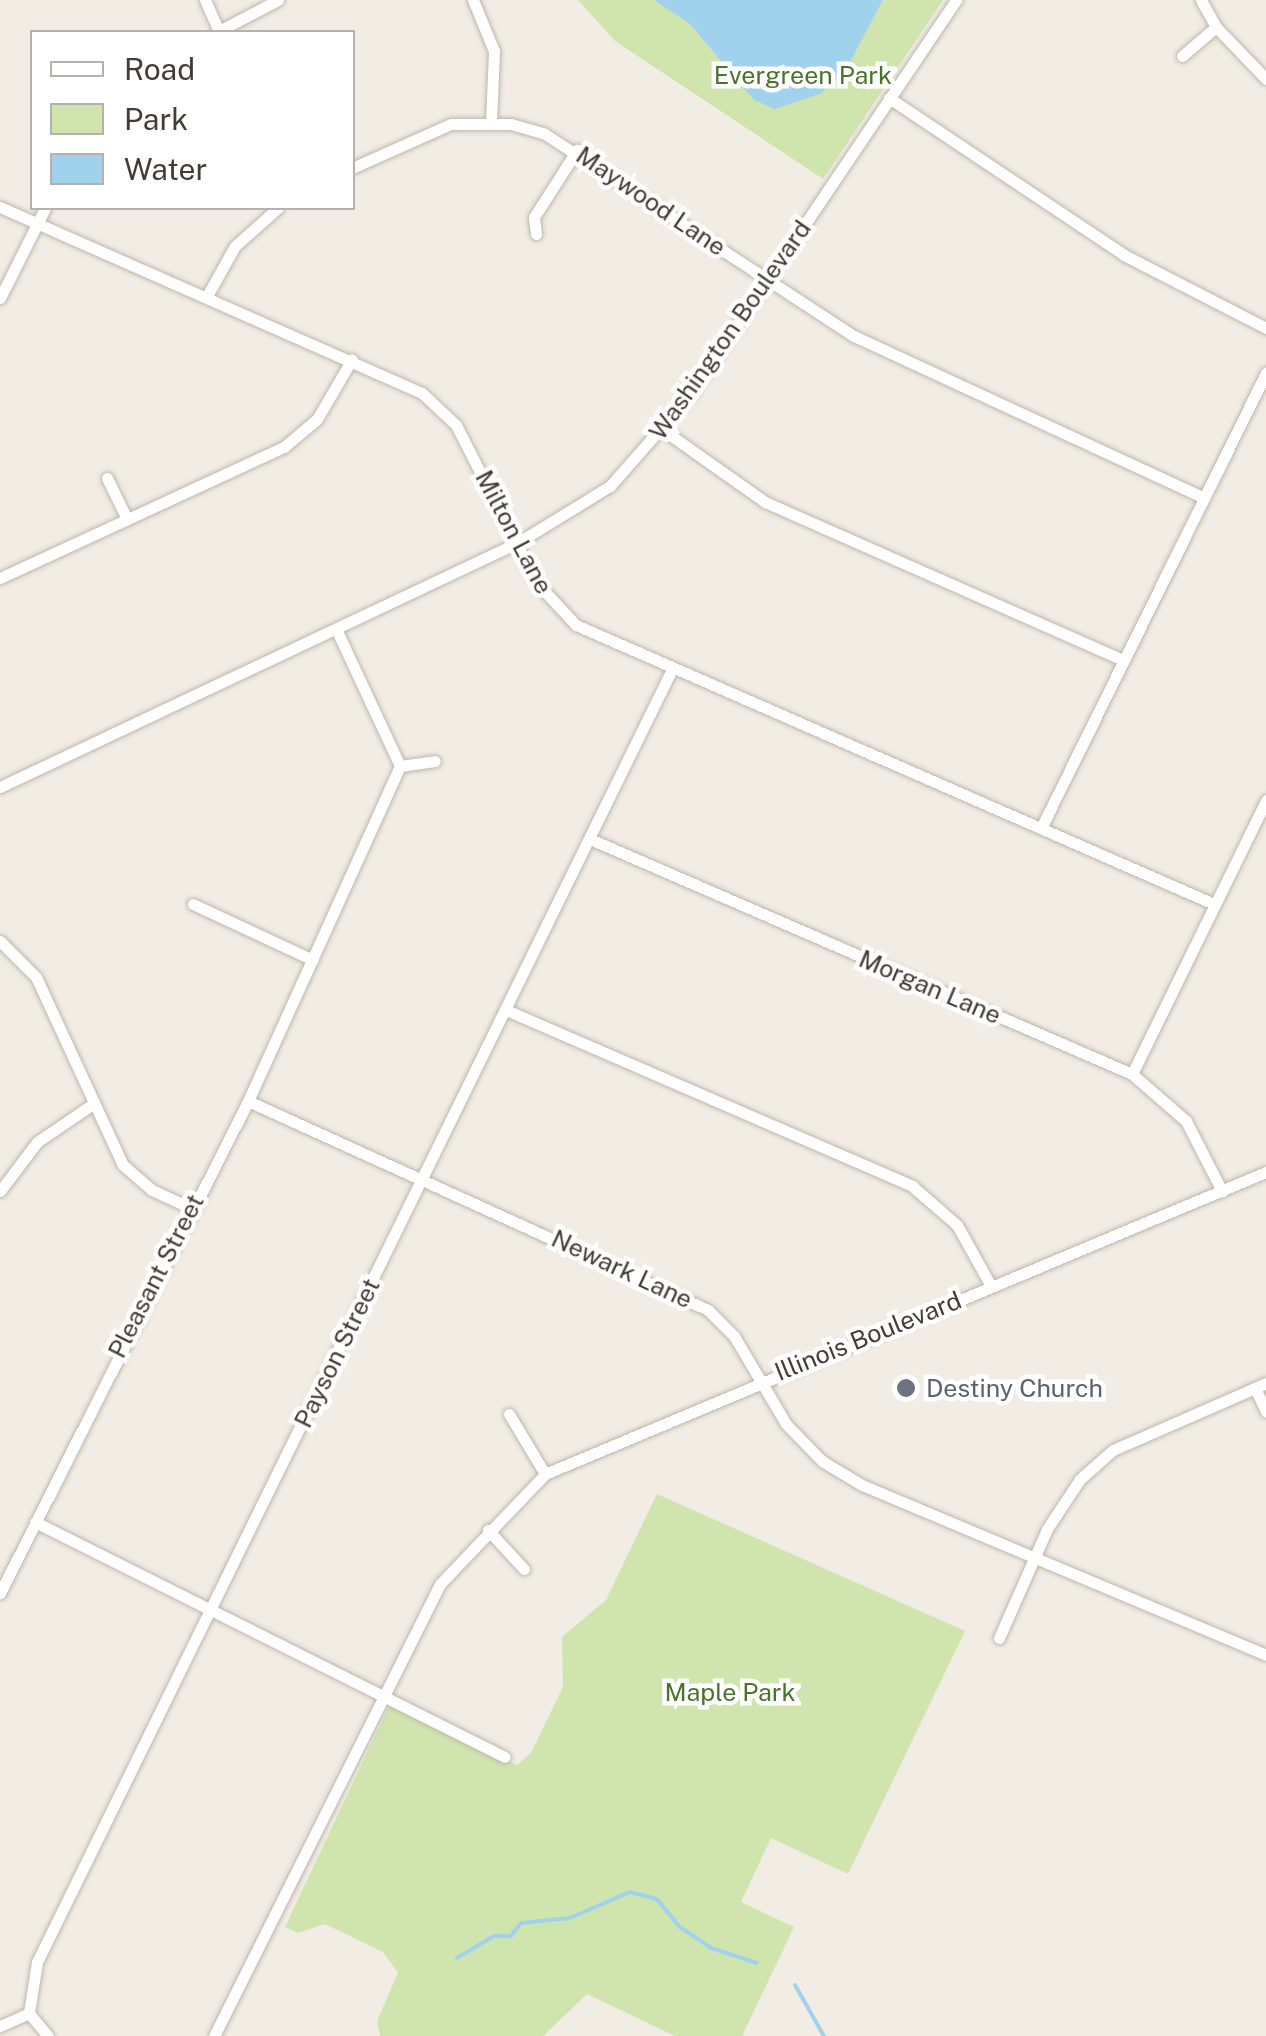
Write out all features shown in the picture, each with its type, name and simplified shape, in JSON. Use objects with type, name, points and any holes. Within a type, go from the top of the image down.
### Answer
[{"type":"street","points":[[206,0],[217,30]]},
{"type":"street","points":[[222,30],[278,0]]},
{"type":"street","points":[[473,0],[494,51],[491,122]]},
{"type":"street","name":"Washington Boulevard","points":[[0,787],[338,631],[517,543],[610,486],[663,430],[956,0]]},
{"type":"street","points":[[1201,0],[1216,27],[1266,79]]},
{"type":"street","points":[[1182,56],[1216,27]]},
{"type":"street","points":[[889,98],[1124,255],[1266,328]]},
{"type":"street","name":"Maywood Lane","points":[[355,167],[434,129],[491,122],[535,130],[577,150],[767,279],[906,364],[1204,498]]},
{"type":"street","points":[[536,234],[534,217],[577,150]]},
{"type":"street","name":"Milton Lane","points":[[0,207],[405,383],[446,414],[536,582],[569,620],[672,670],[1214,904]]},
{"type":"street","points":[[0,298],[44,210]]},
{"type":"street","points":[[208,296],[235,246],[276,210]]},
{"type":"street","points":[[0,578],[284,447],[317,419],[352,359]]},
{"type":"street","points":[[1042,828],[1266,373]]},
{"type":"street","points":[[663,430],[765,502],[1124,660]]},
{"type":"street","points":[[107,478],[127,520]]},
{"type":"street","points":[[338,631],[400,766],[435,761]]},
{"type":"street","name":"Payson Street","points":[[29,2014],[37,1962],[672,670]]},
{"type":"street","name":"Pleasant Street","points":[[0,1593],[189,1207],[248,1101],[400,766]]},
{"type":"street","points":[[1132,1074],[1266,800]]},
{"type":"street","name":"Morgan Lane","points":[[590,840],[1132,1074],[1186,1121],[1222,1191]]},
{"type":"street","points":[[194,904],[314,960]]},
{"type":"street","points":[[0,941],[36,978],[123,1165],[152,1190],[189,1207]]},
{"type":"street","points":[[506,1010],[912,1186],[958,1225],[992,1286]]},
{"type":"street","name":"Newark Lane","points":[[248,1101],[708,1310],[734,1336],[786,1424],[822,1461],[862,1485],[1266,1655]]},
{"type":"street","points":[[0,1191],[36,1142],[94,1104]]},
{"type":"street","name":"Illinois Boulevard","points":[[214,2036],[440,1584],[544,1474],[760,1380],[1266,1172]]},
{"type":"street","points":[[999,1638],[1060,1504],[1114,1450],[1260,1386],[1266,1412]]},
{"type":"street","points":[[509,1414],[544,1474]]},
{"type":"street","points":[[34,1522],[212,1605],[505,1757]]},
{"type":"street","points":[[488,1530],[524,1569]]},
{"type":"street","points":[[0,2026],[29,2014],[48,2036]]},
{"type":"green space","name":"Evergreen Park","points":[[578,0],[943,0],[823,179],[615,41]]},
{"type":"green space","name":"Maple Park","points":[[657,1494],[965,1631],[848,1874],[771,1838],[741,1902],[794,1927],[742,2036],[675,2036],[587,1994],[543,2036],[380,2036],[377,2021],[398,1973],[383,1952],[325,1924],[298,1933],[285,1927],[391,1702],[517,1765],[531,1753],[563,1687],[562,1637],[606,1600]]},
{"type":"water","points":[[654,0],[883,0],[845,71],[820,94],[775,109],[754,100],[690,24]]},
{"type":"waterway","points":[[457,1958],[494,1936],[511,1936],[521,1923],[570,1918],[630,1892],[657,1899],[680,1927],[711,1948],[757,1963]]},
{"type":"waterway","points":[[795,1985],[824,2036]]},
{"type":"place","name":"Destiny Church","points":[[906,1388]]}]
